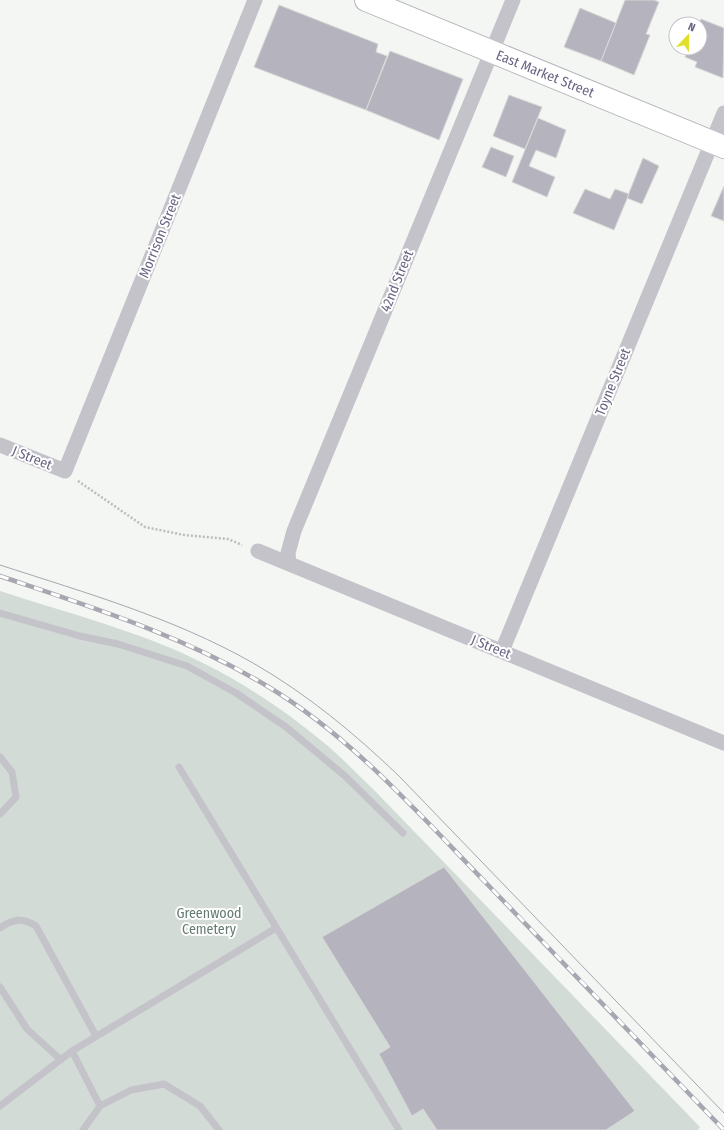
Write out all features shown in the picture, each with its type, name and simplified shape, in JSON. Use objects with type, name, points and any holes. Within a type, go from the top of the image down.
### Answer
[{"type":"main road","name":"East Market Street","points":[[366,0],[491,53],[718,145]]},
{"type":"street","name":"Morrison Street","points":[[65,471],[255,0]]},
{"type":"street","name":"42nd Street","points":[[289,564],[288,553],[294,531],[513,0]]},
{"type":"street","name":"Toyne Street","points":[[502,651],[718,145],[724,113]]},
{"type":"street","name":"J Street","points":[[0,445],[65,471]]},
{"type":"street","name":"J Street","points":[[258,552],[724,742]]},
{"type":"lane","points":[[0,613],[80,636],[118,644],[187,666],[236,693],[286,727],[345,776],[403,833]]},
{"type":"lane","points":[[0,757],[12,772],[16,798],[0,814]]},
{"type":"lane","points":[[179,767],[399,1130]]},
{"type":"lane","points":[[0,928],[10,921],[19,919],[29,921],[36,926],[96,1036]]},
{"type":"lane","points":[[0,1106],[72,1051],[276,928]]},
{"type":"lane","points":[[0,987],[27,1029],[61,1060]]},
{"type":"lane","points":[[72,1051],[100,1106]]},
{"type":"lane","points":[[83,1130],[100,1106],[131,1090],[164,1084],[200,1106],[219,1130]]},
{"type":"path","points":[[65,471],[145,527],[184,535],[228,539],[258,552]]},
{"type":"green space","name":"Greenwood Cemetery","points":[[0,591],[131,633],[181,653],[221,672],[251,690],[309,731],[323,742],[374,790],[700,1127],[698,1130],[0,1130]]},
{"type":"building","points":[[625,0],[654,0],[659,2],[646,34],[650,35],[634,75],[601,61]]},
{"type":"building","points":[[279,5],[378,44],[376,52],[387,56],[366,110],[254,67]]},
{"type":"building","points":[[580,8],[616,23],[601,61],[564,47]]},
{"type":"building","points":[[708,22],[724,28],[723,78],[695,67],[697,62],[685,57],[708,56]]},
{"type":"building","points":[[390,51],[463,79],[439,140],[366,110]]},
{"type":"building","points":[[509,95],[542,107],[525,149],[493,136]]},
{"type":"building","points":[[538,118],[566,130],[556,158],[536,150],[529,166],[555,177],[547,197],[512,182]]},
{"type":"building","points":[[491,147],[514,156],[506,177],[482,167]]},
{"type":"building","points":[[643,158],[659,166],[642,204],[627,198]]},
{"type":"building","points":[[724,186],[724,221],[711,216]]},
{"type":"building","points":[[585,189],[610,199],[615,189],[629,194],[614,230],[573,213]]},
{"type":"building","points":[[444,867],[635,1111],[606,1130],[437,1130],[423,1109],[412,1116],[379,1054],[390,1047],[322,937]]},
{"type":"tram line","points":[[0,565],[97,596],[192,633],[253,663],[311,701],[365,745],[399,776],[724,1113]]},
{"type":"railway","points":[[0,576],[103,611],[170,637],[235,668],[298,706],[328,729],[384,778],[577,976],[724,1130]]}]
